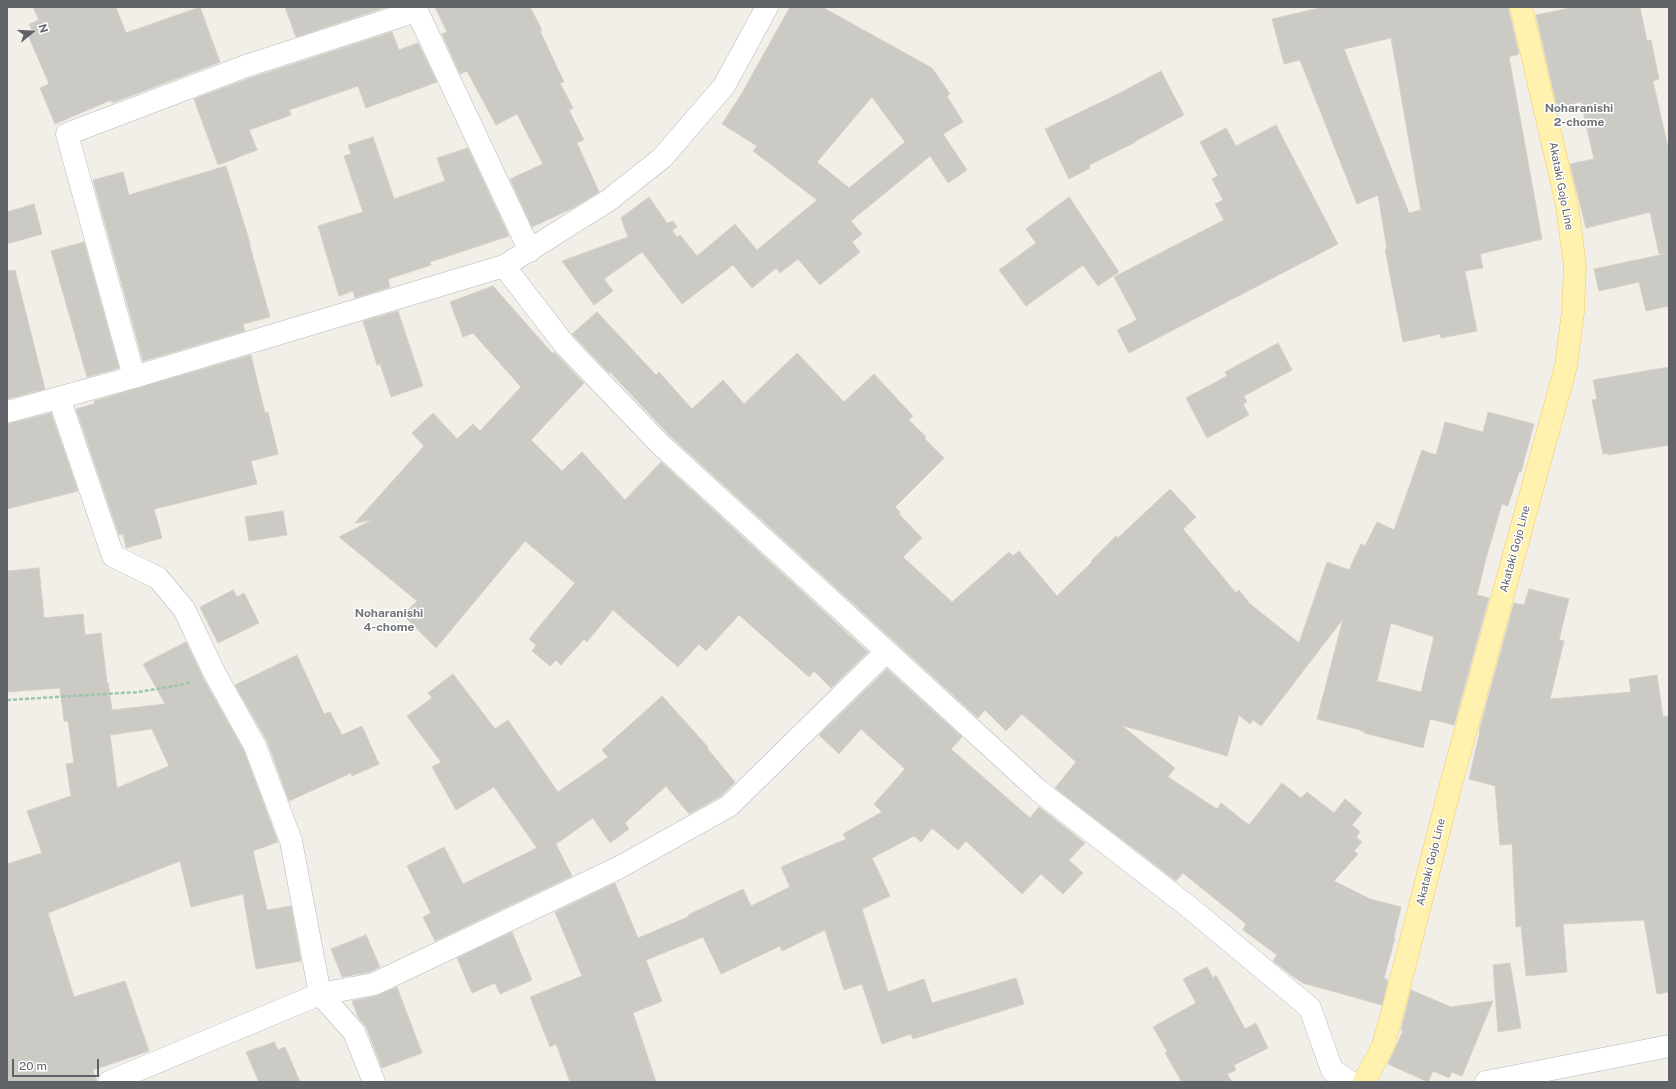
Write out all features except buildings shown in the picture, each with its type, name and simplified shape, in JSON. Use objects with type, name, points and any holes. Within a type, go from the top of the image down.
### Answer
[{"type":"main road","name":"Akataki Gojo Line","points":[[1364,1082],[1383,1046],[1451,784],[1566,366],[1573,312],[1573,251],[1567,205],[1521,7]]},
{"type":"street","points":[[7,412],[134,377],[504,266],[609,200],[662,158],[724,86],[767,7]]},
{"type":"street","points":[[134,377],[67,134],[246,66],[416,9],[530,251]]},
{"type":"street","points":[[504,266],[564,344],[660,444],[1038,790],[1189,907],[1310,1008],[1332,1070],[1350,1082]]},
{"type":"street","points":[[59,398],[113,556],[158,578],[184,609],[214,672],[256,746],[291,841],[320,994],[354,1032],[374,1082]]},
{"type":"street","points":[[109,1082],[320,994],[374,984],[618,868],[729,806],[886,652]]},
{"type":"street","points":[[1486,1082],[1669,1046]]},
{"type":"path","points":[[7,700],[139,692],[185,684],[214,672]]},
{"type":"district","name":"Noharanishi 2-chome","points":[[1579,115]]},
{"type":"district","name":"Noharanishi 4-chome","points":[[389,620]]}]
